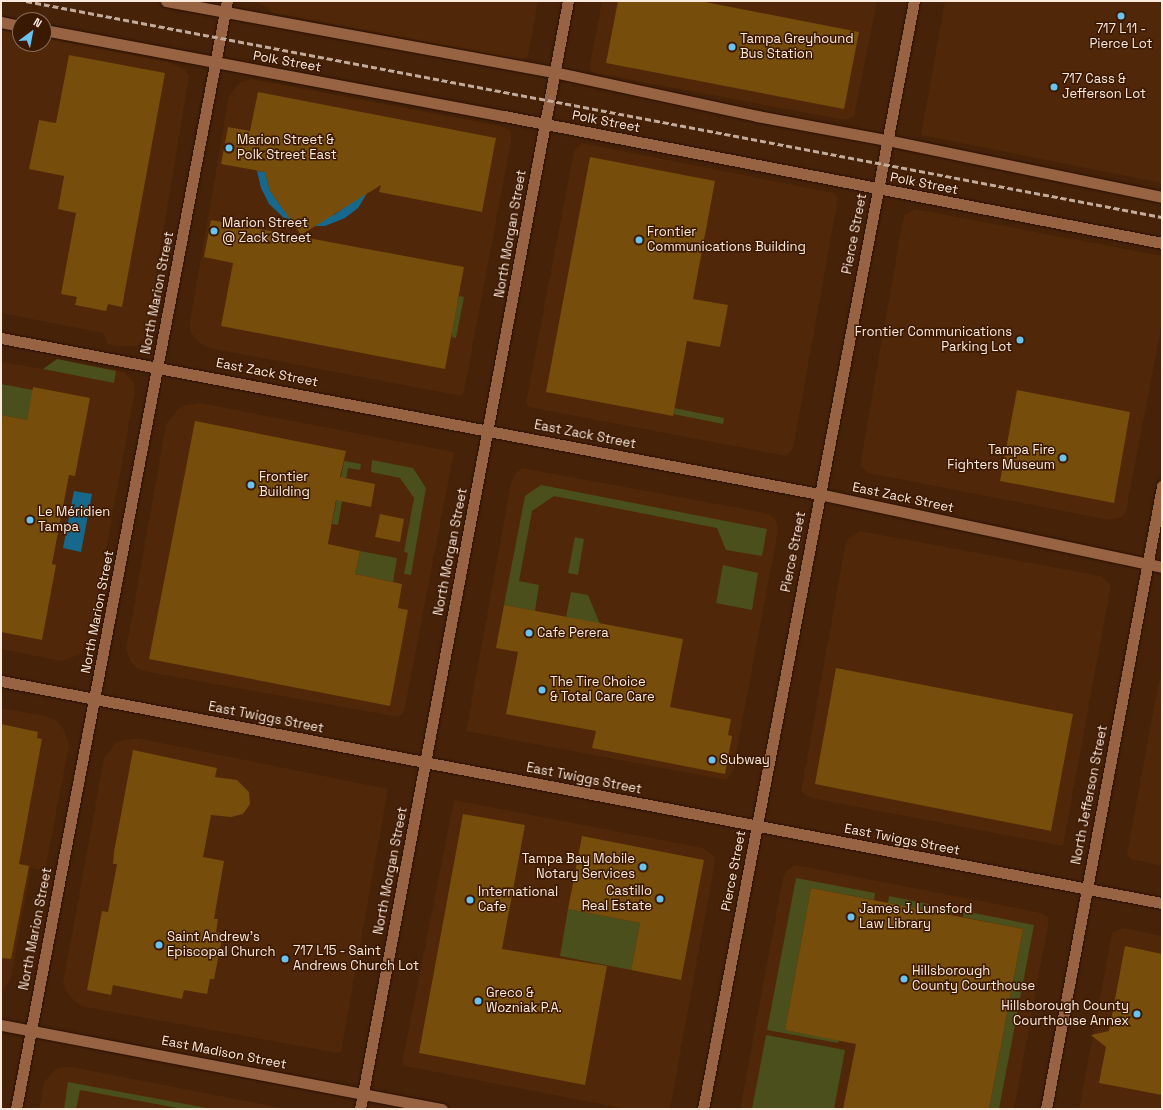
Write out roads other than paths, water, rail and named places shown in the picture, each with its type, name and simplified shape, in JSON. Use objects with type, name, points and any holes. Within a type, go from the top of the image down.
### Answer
[{"type":"street","points":[[166,1],[226,6],[554,72],[757,116],[887,140],[1162,197]]},
{"type":"street","name":"North Morgan Street","points":[[360,1109],[489,430],[568,1]]},
{"type":"street","name":"Pierce Street","points":[[703,1109],[914,1]]},
{"type":"street","name":"North Marion Street","points":[[16,1109],[96,699],[226,6]]},
{"type":"street","points":[[1,22],[12,24]]},
{"type":"street","name":"Polk Street","points":[[52,32],[545,124],[1162,243]]},
{"type":"street","name":"East Zack Street","points":[[1,338],[158,366],[819,494],[1162,567]]},
{"type":"street","name":"North Jefferson Street","points":[[1046,1109],[1162,486]]},
{"type":"street","name":"East Twiggs Street","points":[[1,681],[1162,904]]},
{"type":"street","name":"East Madison Street","points":[[1,1025],[442,1109]]},
{"type":"water","points":[[257,171],[265,172],[270,191],[280,205],[306,218],[334,215],[369,190],[358,208],[345,218],[325,226],[305,226],[284,218],[269,204],[261,188]]},
{"type":"water","points":[[74,491],[92,494],[81,552],[63,548]]},
{"type":"railway","points":[[26,1],[1162,217]]},
{"type":"place","name":"717 L11 - Pierce Lot","points":[[1121,16]]},
{"type":"place","name":"Tampa Greyhound Bus Station","points":[[732,47]]},
{"type":"place","name":"717 Cass & Jefferson Lot","points":[[1054,87]]},
{"type":"place","name":"Marion Street & Polk Street East","points":[[229,148]]},
{"type":"place","name":"Marion Street @ Zack Street","points":[[214,231]]},
{"type":"place","name":"Frontier Communications Building","points":[[639,240]]},
{"type":"place","name":"Frontier Communications Parking Lot","points":[[1020,340]]},
{"type":"place","name":"Tampa Fire Fighters Museum","points":[[1063,458]]},
{"type":"place","name":"Frontier Building","points":[[251,485]]},
{"type":"place","name":"Le Méridien Tampa","points":[[30,520]]},
{"type":"place","name":"Cafe Perera","points":[[529,633]]},
{"type":"place","name":"The Tire Choice & Total Care Care","points":[[542,690]]},
{"type":"place","name":"Subway","points":[[712,760]]},
{"type":"place","name":"Tampa Bay Mobile Notary Services","points":[[643,867]]},
{"type":"place","name":"Castillo Real Estate","points":[[660,899]]},
{"type":"place","name":"International Cafe","points":[[470,900]]},
{"type":"place","name":"James J. Lunsford Law Library","points":[[851,917]]},
{"type":"place","name":"Saint Andrew's Episcopal Church","points":[[159,945]]},
{"type":"place","name":"717 L15 - Saint Andrews Church Lot","points":[[285,959]]},
{"type":"place","name":"Hillsborough County Courthouse","points":[[904,979]]},
{"type":"place","name":"Greco & Wozniak P.A.","points":[[478,1001]]},
{"type":"place","name":"Hillsborough County Courthouse Annex","points":[[1137,1014]]}]
